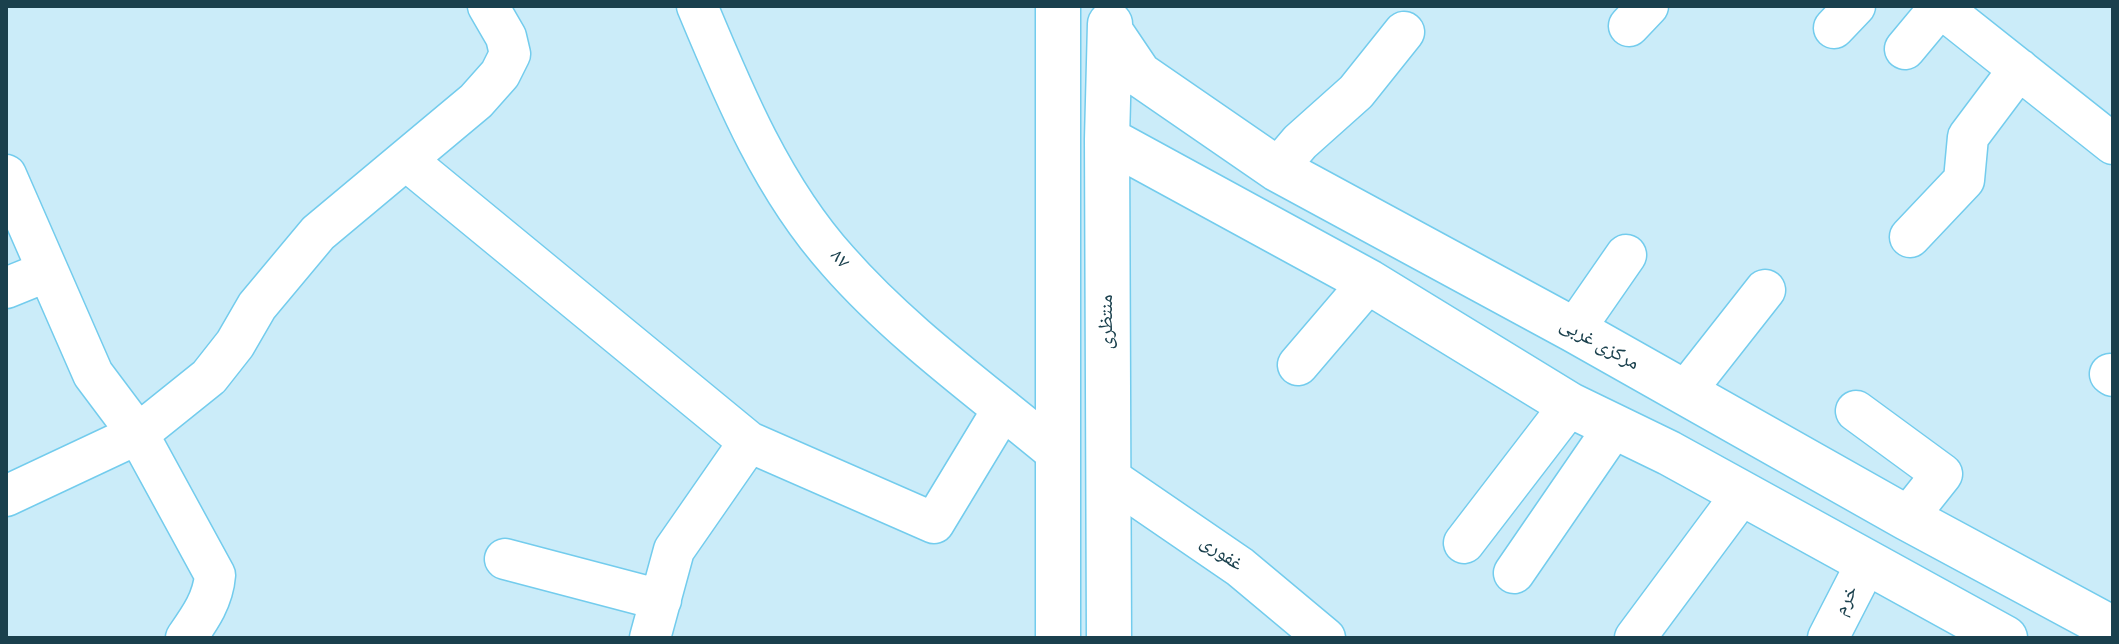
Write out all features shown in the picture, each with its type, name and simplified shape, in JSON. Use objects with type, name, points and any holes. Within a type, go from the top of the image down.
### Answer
[{"type":"main road","points":[[1058,6],[1058,638]]},
{"type":"main road","name":"منتظری","points":[[1109,638],[1107,139],[1110,18]]},
{"type":"main road","name":"مرکزی غربی","points":[[1110,18],[1139,74],[1277,169],[2113,629]]},
{"type":"main road","points":[[1107,139],[1369,282],[1570,405],[1742,494],[2005,638]]},
{"type":"street","points":[[6,496],[138,434],[209,377],[235,344],[257,306],[318,233],[476,101],[500,74],[510,54],[506,37],[488,6]]},
{"type":"street","name":"۸۷","points":[[697,6],[735,97],[789,197],[837,261],[907,329],[1058,454]]},
{"type":"street","points":[[1905,49],[1939,7],[2113,144]]},
{"type":"street","points":[[1277,169],[1300,142],[1356,92],[1404,32]]},
{"type":"street","points":[[1910,237],[1964,180],[1968,137],[2019,69]]},
{"type":"street","points":[[406,160],[749,442],[934,523],[1003,409]]},
{"type":"street","points":[[6,175],[93,374],[138,434],[215,575],[213,592],[186,638]]},
{"type":"street","points":[[1574,330],[1626,255]]},
{"type":"street","points":[[6,288],[48,271]]},
{"type":"street","points":[[1298,365],[1369,282]]},
{"type":"street","points":[[1684,393],[1765,290]]},
{"type":"street","points":[[1464,543],[1570,405]]},
{"type":"street","points":[[1856,411],[1942,474],[1907,518]]},
{"type":"street","points":[[1514,573],[1615,426]]},
{"type":"street","points":[[650,638],[674,550],[749,442]]},
{"type":"street","name":"غفوری","points":[[1110,478],[1240,567],[1325,638]]},
{"type":"street","points":[[1635,638],[1742,494]]},
{"type":"street","points":[[505,559],[661,600]]},
{"type":"street","name":"خرم","points":[[1828,638],[1866,564]]}]
